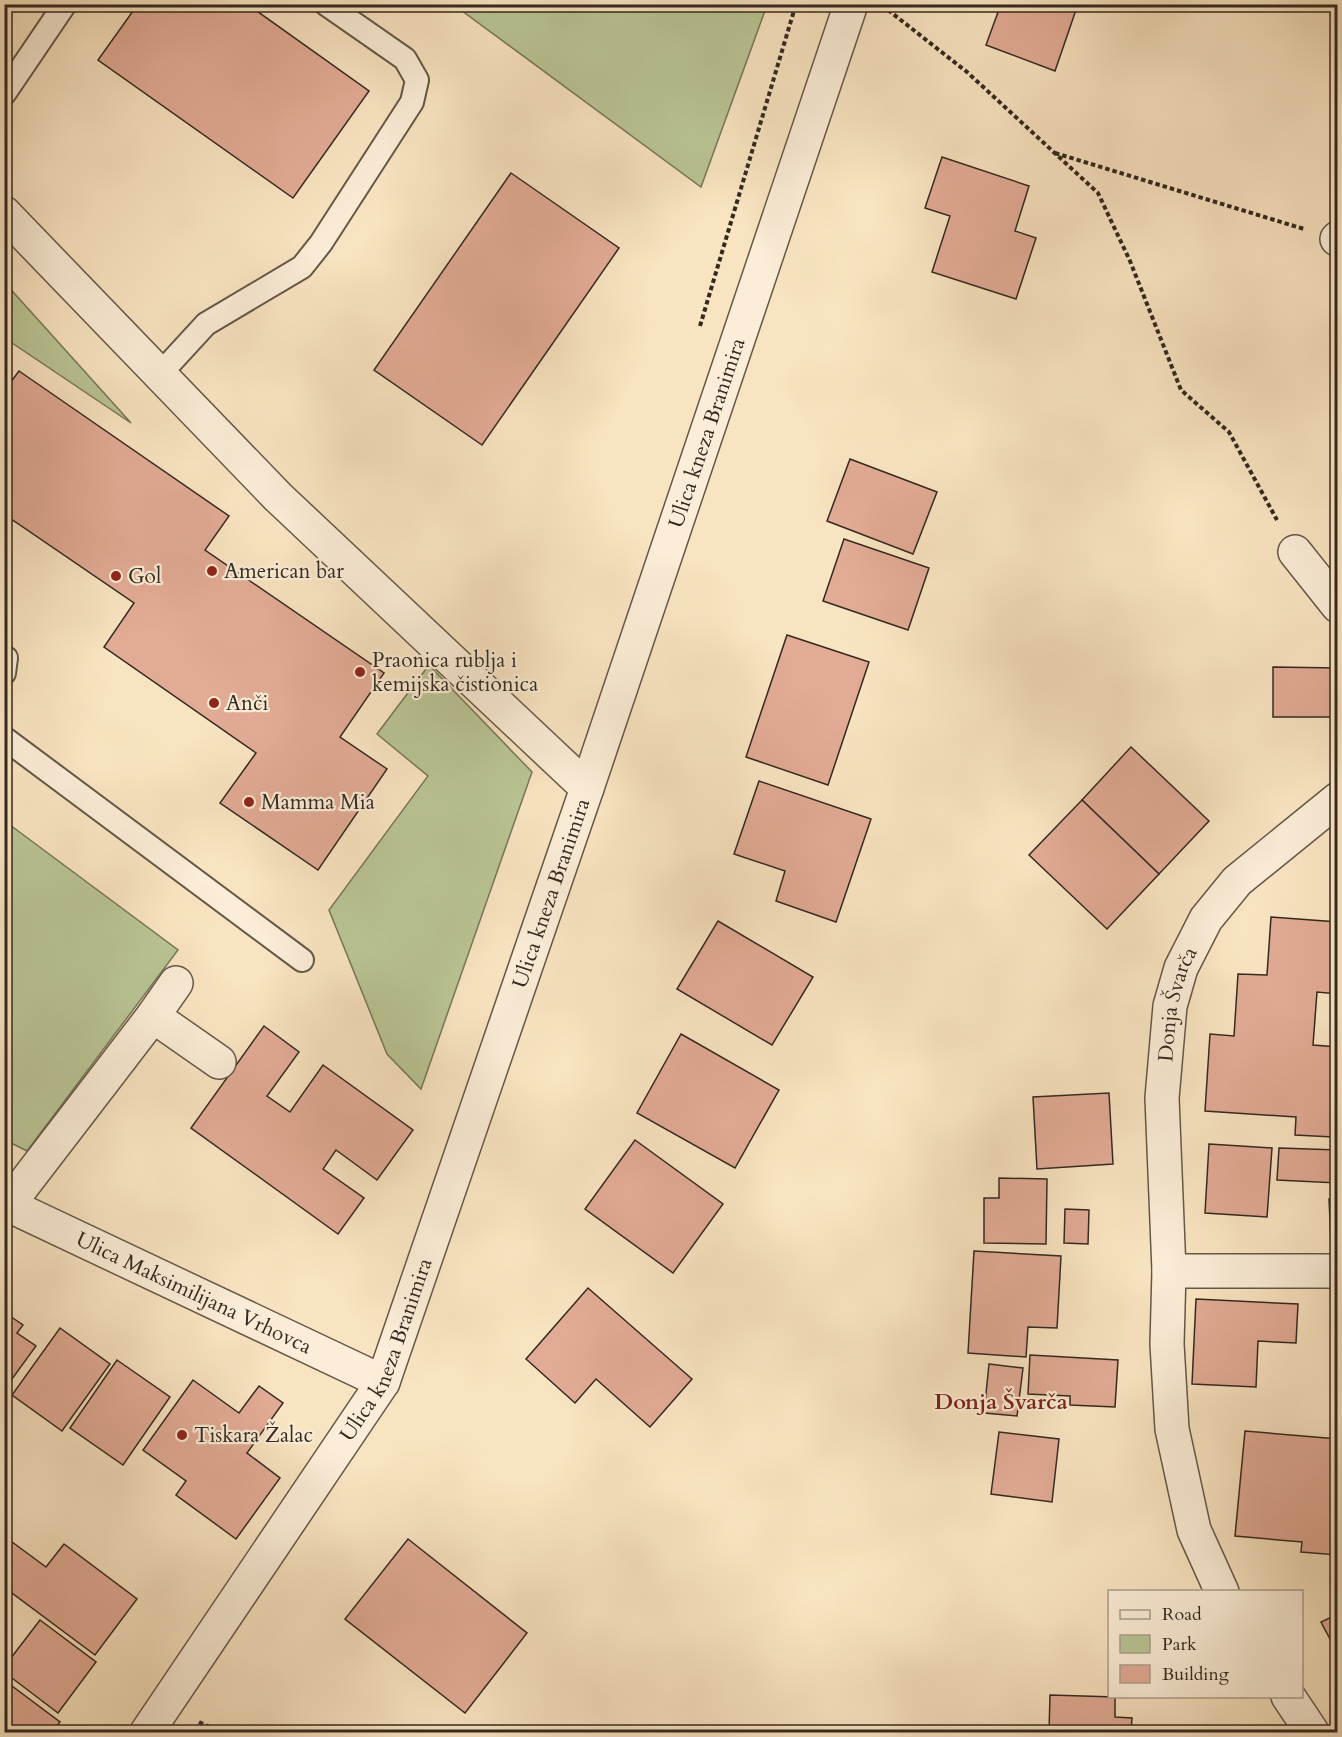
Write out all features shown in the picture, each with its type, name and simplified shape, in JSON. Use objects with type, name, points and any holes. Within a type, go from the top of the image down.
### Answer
[{"type":"street","name":"Ulica kneza Branimira","points":[[147,1732],[383,1382],[587,788],[851,4]]},
{"type":"street","points":[[4,213],[278,496],[587,788]]},
{"type":"street","points":[[1295,552],[1338,606]]},
{"type":"street","name":"Donja Švarča","points":[[1221,1590],[1194,1530],[1172,1429],[1167,1344],[1169,1271],[1162,1098],[1170,1006],[1181,968],[1206,919],[1237,881],[1338,799]]},
{"type":"street","points":[[6,1204],[153,1016],[176,983]]},
{"type":"street","points":[[153,1016],[219,1062]]},
{"type":"street","name":"Ulica Maksimilijana Vrhovca","points":[[6,1204],[383,1382]]},
{"type":"street","points":[[1169,1271],[1338,1271]]},
{"type":"street","points":[[1289,1698],[1312,1732]]},
{"type":"lane","points":[[4,94],[65,4]]},
{"type":"lane","points":[[160,374],[206,324],[302,267],[321,243],[412,102],[417,80],[405,59],[326,4]]},
{"type":"lane","points":[[4,657],[6,658],[4,673]]},
{"type":"lane","points":[[4,738],[302,960]]},
{"type":"path","points":[[881,4],[967,72],[1098,193],[1130,261],[1181,390],[1229,432],[1295,552]]},
{"type":"path","points":[[1055,153],[1337,239]]},
{"type":"green space","points":[[454,5],[767,5],[701,187]]},
{"type":"green space","points":[[5,283],[131,423],[9,341],[5,347]]},
{"type":"green space","points":[[429,665],[532,772],[421,1089],[387,1054],[329,910],[428,776],[377,734]]},
{"type":"green space","points":[[6,822],[178,950],[27,1151],[5,1140],[4,824]]},
{"type":"building","points":[[138,4],[247,4],[369,91],[293,198],[98,60]]},
{"type":"building","points":[[1001,4],[1078,4],[1055,71],[986,45]]},
{"type":"building","points":[[942,157],[1029,186],[1015,231],[1036,238],[1016,299],[932,272],[950,216],[925,208]]},
{"type":"building","points":[[511,173],[619,248],[482,445],[374,370]]},
{"type":"building","points":[[19,371],[229,516],[205,550],[384,673],[340,737],[387,769],[318,870],[220,803],[256,753],[104,647],[134,603],[4,514],[4,391]]},
{"type":"building","points":[[850,459],[937,492],[913,554],[827,521]]},
{"type":"building","points":[[844,539],[929,568],[908,630],[823,601]]},
{"type":"building","points":[[787,635],[869,662],[828,785],[746,757]]},
{"type":"building","points":[[1273,667],[1338,668],[1338,717],[1273,717]]},
{"type":"building","points":[[1131,747],[1209,821],[1159,874],[1082,800]]},
{"type":"building","points":[[759,781],[871,819],[836,922],[776,901],[785,871],[734,854]]},
{"type":"building","points":[[1082,800],[1159,874],[1107,929],[1029,855]]},
{"type":"building","points":[[1271,917],[1338,922],[1338,994],[1317,992],[1313,1045],[1338,1047],[1333,1137],[1295,1135],[1296,1117],[1205,1111],[1210,1034],[1234,1036],[1238,974],[1267,975]]},
{"type":"building","points":[[718,921],[813,977],[772,1045],[677,989]]},
{"type":"building","points":[[264,1026],[299,1052],[267,1096],[290,1112],[323,1065],[413,1130],[377,1180],[336,1150],[323,1169],[364,1198],[338,1234],[191,1128]]},
{"type":"building","points":[[681,1034],[779,1090],[735,1168],[637,1113]]},
{"type":"building","points":[[1109,1093],[1113,1164],[1037,1169],[1033,1097]]},
{"type":"building","points":[[635,1140],[723,1204],[673,1273],[585,1209]]},
{"type":"building","points":[[1209,1144],[1272,1148],[1267,1217],[1205,1213]]},
{"type":"building","points":[[1279,1148],[1338,1150],[1338,1183],[1277,1180]]},
{"type":"building","points":[[999,1178],[1047,1179],[1046,1244],[984,1243],[984,1198],[999,1198]]},
{"type":"building","points":[[1338,1198],[1338,1243],[1331,1243],[1329,1199]]},
{"type":"building","points":[[1065,1209],[1089,1210],[1088,1244],[1064,1243]]},
{"type":"building","points":[[974,1251],[1061,1256],[1057,1328],[1028,1327],[1026,1357],[968,1353]]},
{"type":"building","points":[[588,1288],[692,1379],[650,1427],[596,1379],[575,1403],[526,1359]]},
{"type":"building","points":[[1196,1299],[1298,1304],[1296,1343],[1258,1341],[1256,1387],[1192,1384]]},
{"type":"building","points":[[4,1312],[23,1325],[17,1333],[36,1346],[4,1390]]},
{"type":"building","points":[[60,1328],[110,1364],[62,1431],[12,1395]]},
{"type":"building","points":[[1030,1355],[1118,1360],[1115,1407],[1070,1405],[1070,1396],[1028,1394]]},
{"type":"building","points":[[117,1360],[170,1397],[123,1465],[70,1428]]},
{"type":"building","points":[[989,1364],[1023,1368],[1017,1416],[984,1413]]},
{"type":"building","points":[[193,1380],[239,1413],[259,1386],[283,1403],[247,1453],[280,1478],[236,1539],[176,1495],[186,1481],[143,1450]]},
{"type":"building","points":[[1245,1431],[1338,1439],[1338,1555],[1301,1552],[1302,1542],[1235,1536]]},
{"type":"building","points":[[999,1432],[1059,1439],[1052,1502],[991,1494]]},
{"type":"building","points":[[4,1536],[46,1567],[64,1544],[137,1599],[95,1655],[4,1587]]},
{"type":"building","points":[[408,1539],[527,1633],[465,1713],[345,1619]]},
{"type":"building","points":[[1338,1614],[1338,1654],[1321,1622]]},
{"type":"building","points":[[40,1620],[96,1662],[58,1713],[4,1672],[4,1667]]},
{"type":"building","points":[[4,1680],[60,1722],[52,1732],[4,1732]]},
{"type":"building","points":[[1050,1695],[1115,1698],[1115,1717],[1132,1718],[1131,1732],[1049,1732]]},
{"type":"place","name":"American bar","points":[[212,571]]},
{"type":"place","name":"Gol","points":[[116,576]]},
{"type":"place","name":"Praonica rublja i kemijska čistionica","points":[[360,672]]},
{"type":"place","name":"Anči","points":[[214,703]]},
{"type":"place","name":"Mamma Mia","points":[[249,802]]},
{"type":"place","name":"Tiskara Žalac","points":[[182,1435]]},
{"type":"district","name":"Donja Švarča","points":[[1001,1401]]}]
